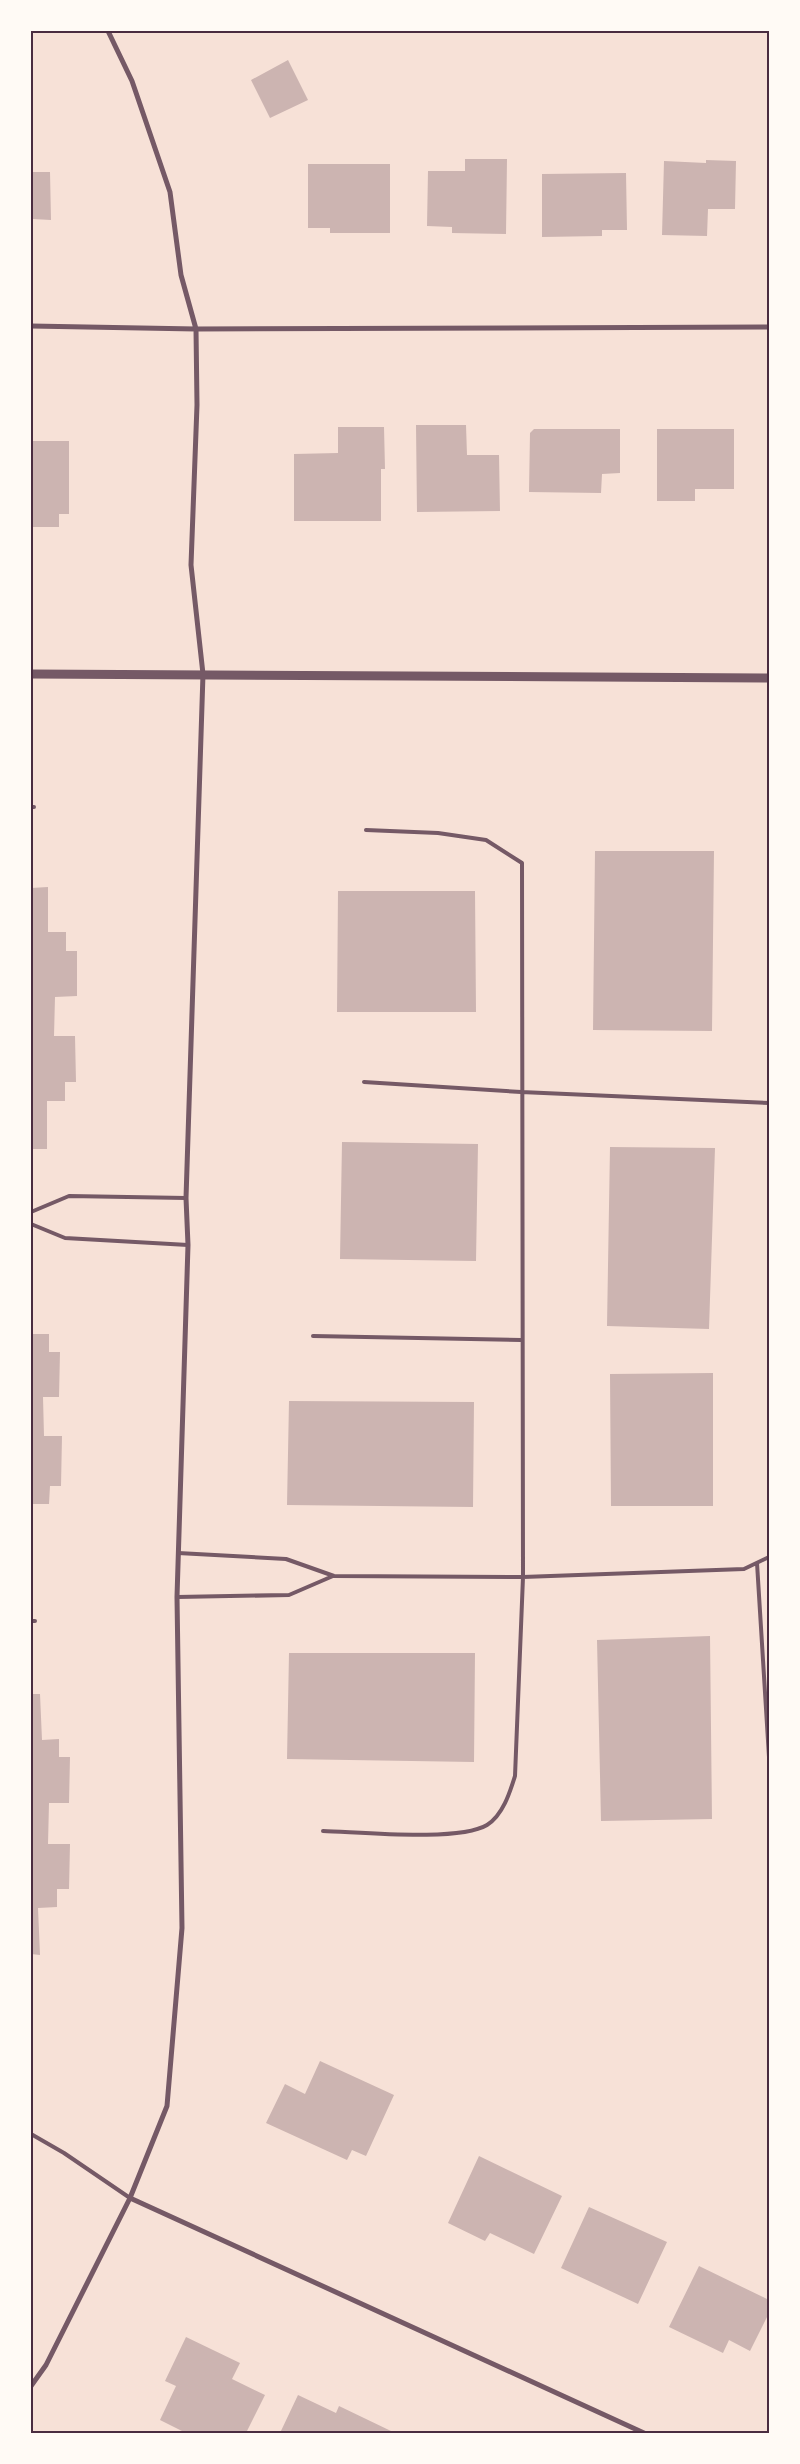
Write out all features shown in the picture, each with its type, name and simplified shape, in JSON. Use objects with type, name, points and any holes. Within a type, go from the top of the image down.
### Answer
[{"type":"street","points":[[31,2386],[46,2366],[130,2198],[167,2106],[182,1928],[177,1597],[188,1246],[186,1198],[203,674],[190,565],[197,405],[196,329],[181,275],[170,192],[132,82],[108,31]]},
{"type":"street","points":[[31,326],[196,329],[769,327]]},
{"type":"street","points":[[31,674],[203,674],[380,678],[769,678]]},
{"type":"street","points":[[130,2198],[644,2433]]},
{"type":"lane","points":[[323,1831],[452,1835],[488,1825],[507,1802],[515,1776],[523,1577],[521,1340],[522,863],[486,840],[438,833],[366,830]]},
{"type":"lane","points":[[364,1082],[521,1092],[769,1103]]},
{"type":"lane","points":[[31,1212],[69,1196],[186,1198]]},
{"type":"lane","points":[[31,1224],[65,1238],[188,1246]]},
{"type":"lane","points":[[313,1336],[521,1340]]},
{"type":"lane","points":[[178,1553],[286,1559],[334,1576],[523,1577],[744,1569],[769,1557]]},
{"type":"lane","points":[[756,1563],[769,1757]]},
{"type":"lane","points":[[177,1597],[289,1594],[334,1576]]},
{"type":"lane","points":[[31,2134],[64,2152],[130,2198]]},
{"type":"building","points":[[288,60],[308,100],[270,118],[251,80]]},
{"type":"building","points":[[465,159],[507,159],[506,234],[452,233],[452,227],[427,226],[428,171],[465,171]]},
{"type":"building","points":[[706,160],[736,161],[735,209],[708,209],[707,236],[662,235],[664,161],[706,163]]},
{"type":"building","points":[[308,164],[390,164],[390,233],[330,233],[330,228],[308,228]]},
{"type":"building","points":[[31,172],[50,172],[51,220],[33,219],[33,223],[31,223]]},
{"type":"building","points":[[626,173],[627,230],[602,230],[602,236],[542,237],[542,174]]},
{"type":"building","points":[[416,425],[466,425],[467,455],[499,455],[500,511],[417,512]]},
{"type":"building","points":[[338,427],[384,427],[385,469],[381,469],[381,521],[294,521],[294,454],[338,453]]},
{"type":"building","points":[[534,429],[620,429],[620,473],[602,474],[601,493],[529,492],[530,433]]},
{"type":"building","points":[[657,429],[734,429],[734,489],[695,489],[695,501],[657,501]]},
{"type":"building","points":[[31,441],[69,441],[69,514],[59,514],[59,527],[31,527]]},
{"type":"building","points":[[595,851],[714,851],[712,1031],[593,1030]]},
{"type":"building","points":[[48,887],[48,932],[66,932],[66,951],[77,951],[77,996],[55,997],[54,1036],[75,1036],[76,1082],[65,1082],[65,1101],[47,1101],[47,1149],[31,1149],[31,888]]},
{"type":"building","points":[[338,891],[475,891],[476,1012],[337,1012]]},
{"type":"building","points":[[342,1142],[478,1144],[476,1261],[340,1259]]},
{"type":"building","points":[[610,1147],[715,1148],[709,1329],[607,1326]]},
{"type":"building","points":[[31,1334],[49,1334],[49,1352],[60,1352],[59,1397],[43,1397],[44,1436],[62,1436],[61,1486],[50,1486],[49,1504],[31,1504]]},
{"type":"building","points":[[713,1373],[713,1506],[611,1506],[610,1374]]},
{"type":"building","points":[[289,1401],[474,1402],[473,1507],[287,1505]]},
{"type":"building","points":[[710,1636],[712,1819],[601,1821],[597,1640]]},
{"type":"building","points":[[289,1653],[475,1653],[474,1762],[287,1759]]},
{"type":"building","points":[[31,1694],[40,1694],[42,1740],[59,1739],[59,1757],[70,1757],[69,1803],[49,1803],[48,1844],[70,1844],[69,1889],[57,1889],[57,1907],[38,1908],[40,1955],[31,1954]]},
{"type":"building","points":[[320,2061],[394,2095],[366,2156],[352,2150],[347,2160],[266,2123],[285,2084],[305,2094]]},
{"type":"building","points":[[479,2156],[562,2196],[534,2254],[490,2233],[485,2241],[448,2223]]},
{"type":"building","points":[[589,2207],[667,2242],[638,2304],[561,2268]]},
{"type":"building","points":[[699,2266],[769,2300],[769,2313],[750,2351],[729,2340],[723,2353],[669,2327]]},
{"type":"building","points":[[186,2337],[240,2363],[232,2379],[265,2395],[246,2433],[186,2433],[160,2420],[176,2386],[165,2381]]},
{"type":"building","points":[[298,2395],[336,2413],[339,2406],[391,2431],[391,2433],[280,2433]]}]
